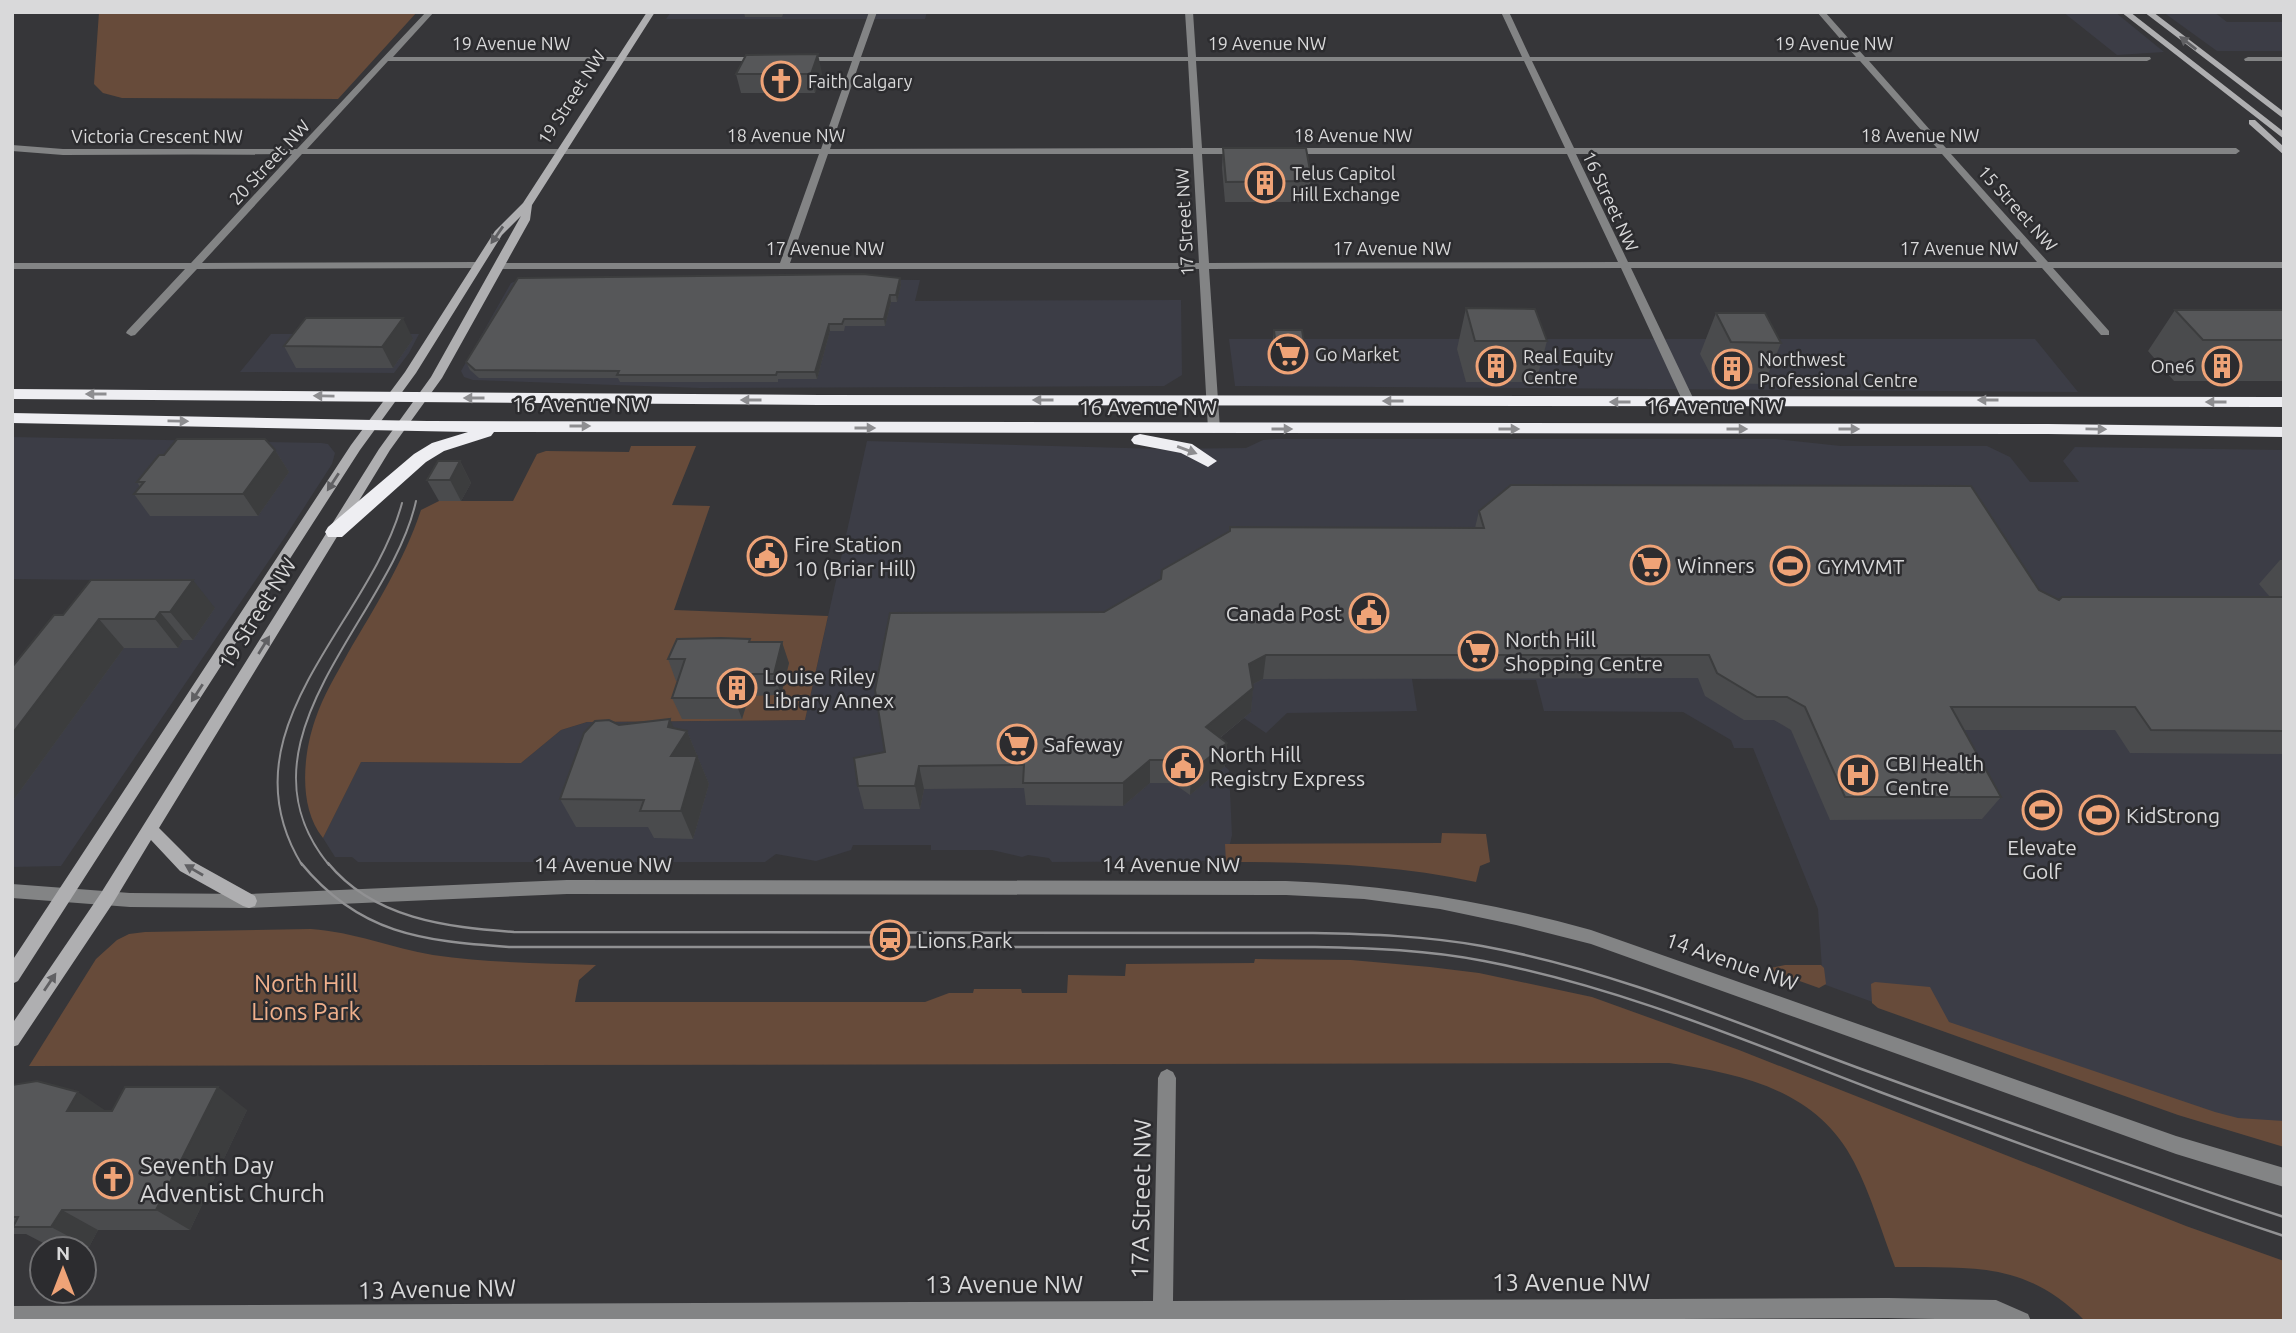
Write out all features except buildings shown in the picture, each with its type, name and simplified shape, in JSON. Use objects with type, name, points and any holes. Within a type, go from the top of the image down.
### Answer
[{"type":"highway","name":"16 Avenue NW","points":[[12,394],[1212,401],[2284,402]]},
{"type":"highway","name":"16 Avenue NW","points":[[12,418],[512,426],[2048,429],[2284,432]]},
{"type":"highway","points":[[335,532],[425,455],[438,447],[512,426]]},
{"type":"highway","points":[[1072,429],[1101,436],[1160,442],[1186,448],[1208,461]]},
{"type":"street","name":"20 Street NW","points":[[131,333],[430,12]]},
{"type":"street","name":"19 Street NW","points":[[12,976],[371,425],[458,298],[477,265],[507,222],[527,205],[651,12]]},
{"type":"street","points":[[784,265],[873,12]]},
{"type":"street","name":"17 Street NW","points":[[1189,12],[1214,429]]},
{"type":"street","name":"16 Street NW","points":[[1505,12],[1689,402]]},
{"type":"street","name":"15 Street NW","points":[[1821,12],[2105,333]]},
{"type":"street","points":[[2125,12],[2284,136]]},
{"type":"street","points":[[2148,12],[2284,117]]},
{"type":"street","name":"19 Avenue NW","points":[[387,59],[775,59]]},
{"type":"street","name":"19 Avenue NW","points":[[788,59],[2147,59]]},
{"type":"street","points":[[2248,59],[2284,59]]},
{"type":"street","points":[[2203,74],[2284,152]]},
{"type":"street","points":[[2228,74],[2284,109]]},
{"type":"street","name":"Victoria Crescent NW","points":[[12,148],[63,152],[301,151]]},
{"type":"street","name":"18 Avenue NW","points":[[301,151],[1255,151]]},
{"type":"street","name":"18 Avenue NW","points":[[1282,151],[2236,151]]},
{"type":"street","name":"19 Street NW","points":[[12,1039],[107,898],[401,425],[436,378],[501,266],[525,220],[527,205]]},
{"type":"street","points":[[12,266],[477,265]]},
{"type":"street","name":"17 Avenue NW","points":[[501,266],[2284,265]]},
{"type":"street","points":[[149,828],[186,866],[249,901]]},
{"type":"street","name":"14 Avenue NW","points":[[12,891],[107,898],[249,901],[567,887],[1324,888],[1380,892],[1486,909],[1591,937],[1686,968],[2176,1145],[2284,1178]]},
{"type":"street","name":"17A Street NW","points":[[1163,1316],[1167,1078]]},
{"type":"street","name":"13 Avenue NW","points":[[12,1316],[1163,1316],[1429,1308],[1996,1310],[2021,1321]]},
{"type":"shaded area","points":[[671,12],[927,12],[925,19],[666,19]]},
{"type":"shaded area","points":[[2063,12],[2115,12],[2164,52],[2117,55]]},
{"type":"shaded area","points":[[2163,12],[2214,12],[2227,22],[2284,22],[2284,51],[2217,51]]},
{"type":"shaded area","points":[[526,277],[920,280],[915,301],[1181,300],[1182,375],[1164,386],[700,388],[473,380],[464,377],[461,371],[511,283]]},
{"type":"shaded area","points":[[271,334],[419,334],[394,373],[240,372]]},
{"type":"shaded area","points":[[1229,339],[2035,339],[2078,392],[1235,386]]},
{"type":"shaded area","points":[[12,437],[321,443],[328,444],[335,453],[332,464],[285,537],[61,866],[12,867],[12,705],[103,580],[12,579]]},
{"type":"shaded area","points":[[1776,439],[1841,446],[1987,446],[2010,457],[2030,482],[2079,482],[2063,461],[2075,447],[2284,450],[2284,1142],[1991,1045],[1823,984],[1818,909],[1753,748],[1734,748],[1731,740],[1683,712],[1544,711],[1536,680],[1412,679],[1417,711],[1287,713],[1266,733],[1244,718],[1205,750],[1229,770],[1232,835],[1226,861],[1052,862],[1049,858],[1028,855],[1022,857],[992,850],[931,850],[931,845],[853,845],[851,850],[816,861],[776,854],[765,862],[358,862],[352,857],[335,857],[323,838],[361,762],[521,763],[561,730],[587,722],[805,720],[867,441],[1162,449],[1246,448],[1263,440]]},
{"type":"green space","points":[[99,12],[417,12],[338,99],[122,98],[103,93],[94,84]]},
{"type":"green space","points":[[631,446],[696,446],[672,505],[710,506],[674,610],[828,616],[805,720],[587,722],[561,730],[521,763],[361,762],[323,838],[315,825],[306,796],[306,765],[315,720],[330,686],[398,566],[421,510],[439,501],[513,501],[537,454],[546,451],[629,452]]},
{"type":"green space","points":[[1442,833],[1486,834],[1490,862],[1480,866],[1476,882],[1414,871],[1352,865],[1226,862],[1225,844],[1441,843]]},
{"type":"green space","name":"North Hill Lions Park","points":[[311,929],[342,933],[453,958],[596,965],[579,980],[575,1002],[925,1002],[949,993],[973,993],[974,989],[1067,993],[1068,975],[1125,976],[1126,964],[1254,963],[1255,959],[1351,960],[1479,973],[1592,997],[1739,1050],[2186,1226],[2284,1261],[2284,1321],[2085,1321],[2063,1301],[2041,1287],[2019,1278],[1974,1269],[1895,1267],[1854,1162],[1820,1118],[1798,1102],[1750,1080],[1669,1063],[29,1066],[96,959],[117,940],[129,934]]},
{"type":"green space","points":[[1785,965],[1821,965],[1824,968],[1826,984],[1819,988],[1766,969]]},
{"type":"green space","points":[[1875,982],[1930,987],[1949,1022],[2215,1112],[2238,1118],[2284,1121],[2284,1147],[2178,1115],[1878,1008],[1872,1003],[1871,984]]},
{"type":"tram line","points":[[329,865],[302,819],[296,772],[305,726],[325,680],[401,545],[416,501]]},
{"type":"tram line","points":[[301,863],[281,816],[278,768],[289,723],[309,679],[385,548],[402,503]]},
{"type":"tram line","points":[[301,863],[323,887],[369,919],[420,937],[477,945],[1315,947],[1400,950],[1484,961],[1586,986],[1685,1018],[2031,1148],[2284,1236]]},
{"type":"tram line","points":[[328,863],[346,882],[367,897],[413,917],[463,927],[514,932],[1313,933],[1398,936],[1482,946],[1580,969],[1676,1000],[2021,1127],[2284,1217]]},
{"type":"place","name":"Faith Calgary","points":[[781,81]]},
{"type":"place","name":"Telus Capitol Hill Exchange","points":[[1265,183]]},
{"type":"place","name":"Go Market","points":[[1288,354]]},
{"type":"place","name":"Real Equity Centre","points":[[1496,366]]},
{"type":"place","name":"One6","points":[[2222,366]]},
{"type":"place","name":"Northwest Professional Centre","points":[[1732,369]]},
{"type":"place","name":"Fire Station 10 (Briar Hill)","points":[[767,556]]},
{"type":"place","name":"Winners","points":[[1650,565]]},
{"type":"place","name":"GYMVMT","points":[[1790,566]]},
{"type":"place","name":"Canada Post","points":[[1369,613]]},
{"type":"place","name":"North Hill Shopping Centre","points":[[1478,651]]},
{"type":"place","name":"Louise Riley Library Annex","points":[[737,688]]},
{"type":"place","name":"Safeway","points":[[1017,744]]},
{"type":"place","name":"North Hill Registry Express","points":[[1183,766]]},
{"type":"place","name":"CBI Health Centre","points":[[1858,775]]},
{"type":"place","name":"Elevate Golf","points":[[2042,810]]},
{"type":"place","name":"KidStrong","points":[[2099,815]]},
{"type":"place","name":"Lions Park","points":[[890,940]]},
{"type":"place","name":"Seventh Day Adventist Church","points":[[113,1179]]}]
